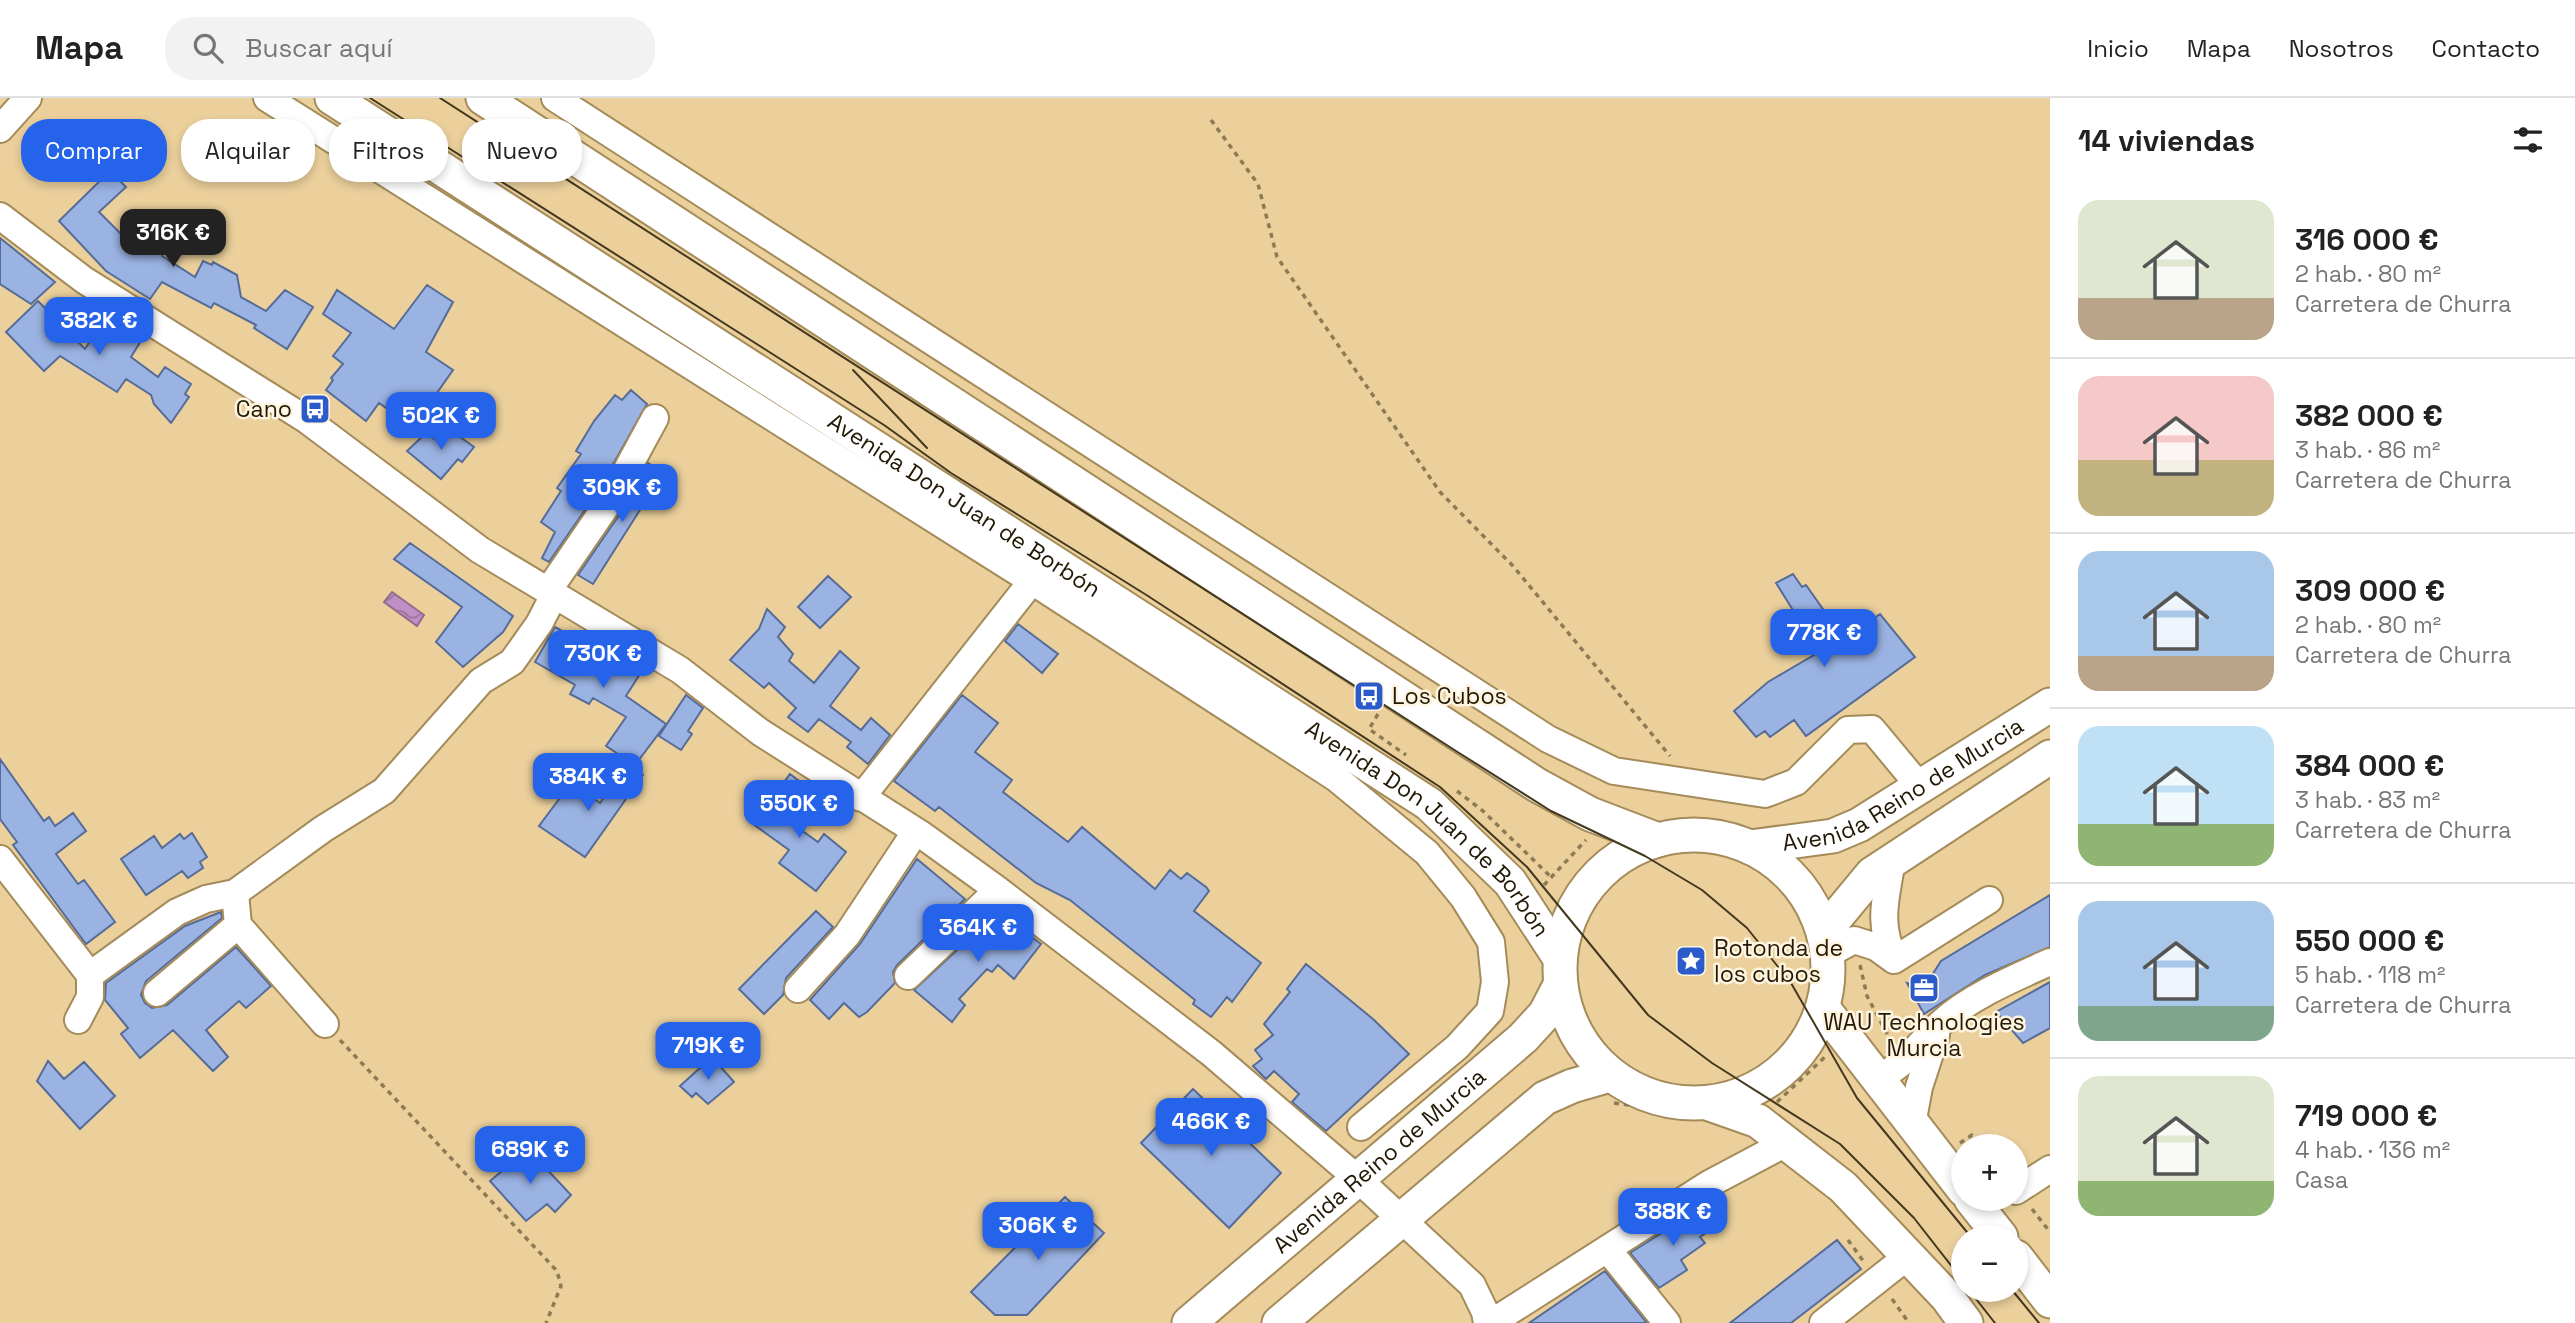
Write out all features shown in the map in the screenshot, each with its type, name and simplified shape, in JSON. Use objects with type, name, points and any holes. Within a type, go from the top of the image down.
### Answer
[{"type":"main road","name":"Avenida Don Juan de Borbón","points":[[332,98],[1429,804],[1510,882],[1524,903],[1559,972],[1576,1035],[1609,1089]]},
{"type":"main road","points":[[484,98],[1537,785],[1588,832],[1658,840],[1689,835],[1720,838],[1750,847],[1774,861],[1794,880],[1834,943],[1828,981],[1833,1021],[1879,1078],[1912,1125],[1951,1169]]},
{"type":"main road","name":"Avenida Reino de Murcia","points":[[1750,847],[1833,835],[1859,825],[2050,705]]},
{"type":"main road","name":"Avenida Reino de Murcia","points":[[1834,943],[1872,874],[1892,859],[2042,768]]},
{"type":"main road","name":"Avenida Reino de Murcia","points":[[1189,1323],[1523,1038],[1545,1014],[1559,972],[1569,919],[1590,883],[1621,856],[1658,840]]},
{"type":"main road","points":[[1696,1108],[1745,1094],[1780,1073],[1806,1044],[1833,1021]]},
{"type":"main road","points":[[1279,1323],[1545,1098],[1572,1086],[1609,1089],[1749,1118],[1843,1187],[1947,1297],[1966,1323]]},
{"type":"street","points":[[0,129],[28,98]]},
{"type":"street","points":[[267,98],[1032,580],[1336,778],[1426,853],[1463,897],[1491,942],[1495,982],[1490,1011],[1457,1047],[1361,1127]]},
{"type":"street","points":[[555,98],[1548,739],[1615,771],[1765,794],[1796,782],[1848,730],[1872,729],[1921,788]]},
{"type":"street","points":[[0,216],[84,280],[307,420],[480,550],[680,670],[760,732],[916,831],[998,890],[1210,1053],[1359,1179],[1472,1285],[1485,1312],[1503,1320],[1709,1184],[1786,1143]]},
{"type":"street","points":[[90,975],[177,912],[206,899],[234,894],[323,830],[384,791],[481,681],[512,662],[539,624],[551,593],[611,499],[656,418]]},
{"type":"street","points":[[860,797],[1032,580]]},
{"type":"street","points":[[798,989],[847,935],[916,831]]},
{"type":"street","points":[[0,859],[90,975],[90,997],[78,1020]]},
{"type":"street","points":[[1892,859],[1883,921],[1884,935],[1894,960]]},
{"type":"street","points":[[908,976],[998,890]]},
{"type":"street","points":[[234,894],[238,925],[325,1024]]},
{"type":"street","points":[[1894,960],[1989,900]]},
{"type":"street","points":[[157,993],[238,925]]},
{"type":"street","points":[[1834,943],[1865,943],[1894,960]]},
{"type":"street","points":[[1879,1078],[1903,1064],[1941,1024],[1965,1006],[2050,962]]},
{"type":"street","points":[[1912,1125],[1919,1087],[1941,1024]]},
{"type":"street","points":[[2028,1183],[2050,1169]]},
{"type":"street","points":[[1608,1250],[1667,1323]]},
{"type":"street","points":[[1823,1323],[1908,1256]]},
{"type":"path","points":[[1211,120],[1258,184],[1277,257],[1440,492],[1513,566],[1691,783]]},
{"type":"path","points":[[1379,713],[1369,729],[1417,762]]},
{"type":"path","points":[[1450,786],[1483,811],[1551,877]]},
{"type":"path","points":[[1524,903],[1551,877],[1588,832]]},
{"type":"path","points":[[1749,1118],[1794,1083],[1833,1021],[1834,943]]},
{"type":"path","points":[[1749,1118],[1805,1060],[1833,1021],[1877,1015]]},
{"type":"path","points":[[325,1024],[557,1271],[561,1286],[546,1323]]},
{"type":"path","points":[[1609,1089],[1696,1108]]},
{"type":"path","points":[[2028,1205],[2050,1232]]},
{"type":"water","points":[[392,592],[424,615],[417,626],[384,602]]},
{"type":"building","points":[[99,182],[121,182],[126,187],[99,212],[126,239],[129,234],[145,245],[147,242],[164,252],[162,256],[195,277],[203,261],[212,265],[213,262],[237,275],[241,297],[266,311],[285,290],[313,307],[287,349],[254,328],[256,325],[214,303],[211,308],[162,282],[150,299],[106,271],[59,221]]},
{"type":"building","points":[[0,238],[55,282],[31,304],[0,284]]},
{"type":"building","points":[[427,285],[453,302],[426,352],[453,370],[413,427],[379,403],[366,421],[326,390],[333,380],[331,378],[343,364],[333,356],[351,333],[323,314],[337,290],[394,329]]},
{"type":"building","points":[[38,301],[85,349],[101,324],[112,330],[118,320],[144,336],[131,357],[158,377],[165,367],[191,384],[185,394],[189,397],[171,423],[154,404],[151,395],[126,379],[117,392],[60,356],[44,371],[6,332]]},
{"type":"building","points":[[631,390],[647,404],[598,491],[549,562],[542,558],[555,532],[541,522],[561,491],[557,488],[581,454],[576,451],[594,421],[615,395],[622,400]]},
{"type":"building","points":[[449,429],[474,447],[462,462],[458,459],[441,479],[407,451],[426,433],[439,442]]},
{"type":"building","points":[[648,463],[664,472],[593,584],[578,575],[624,508]]},
{"type":"building","points":[[410,543],[513,616],[503,632],[463,667],[436,642],[462,607],[394,559]]},
{"type":"building","points":[[1793,574],[1802,587],[1806,585],[1844,639],[1880,614],[1915,657],[1806,736],[1794,720],[1770,737],[1765,731],[1756,737],[1734,711],[1768,682],[1819,652],[1776,583]]},
{"type":"building","points":[[828,576],[851,597],[820,628],[798,607]]},
{"type":"building","points":[[767,609],[785,627],[778,637],[793,654],[789,661],[814,683],[840,651],[859,668],[830,706],[861,730],[871,718],[890,735],[868,764],[847,747],[851,742],[819,719],[808,732],[788,717],[796,708],[769,683],[764,688],[730,660],[759,629]]},
{"type":"building","points":[[1018,624],[1058,654],[1042,673],[1005,641]]},
{"type":"building","points":[[555,627],[640,674],[626,696],[666,724],[635,765],[606,746],[626,717],[593,698],[589,704],[570,694],[575,685],[535,662]]},
{"type":"building","points":[[686,695],[703,708],[688,731],[692,734],[681,750],[659,736]]},
{"type":"building","points":[[962,695],[998,723],[975,752],[1012,780],[1003,792],[1068,842],[1082,827],[1155,889],[1170,870],[1181,879],[1187,873],[1206,887],[1209,891],[1194,911],[1261,963],[1232,1002],[1227,997],[1211,1017],[1193,1004],[1195,1000],[1070,900],[1036,883],[939,807],[935,811],[894,781]]},
{"type":"building","points":[[0,759],[44,821],[49,817],[55,826],[73,813],[86,831],[56,854],[78,884],[84,880],[115,922],[86,944],[13,845],[17,842],[0,819]]},
{"type":"building","points":[[629,764],[643,775],[585,857],[539,826],[571,783],[600,803]]},
{"type":"building","points":[[790,774],[803,784],[780,815],[818,842],[824,834],[846,852],[816,891],[779,863],[789,850],[753,824]]},
{"type":"building","points":[[192,833],[207,857],[200,862],[203,868],[188,878],[182,871],[146,895],[121,859],[154,836],[162,848],[180,834],[184,839]]},
{"type":"building","points":[[917,859],[965,899],[897,965],[893,972],[895,983],[867,1012],[859,1017],[844,1003],[829,1019],[810,1000],[860,944]]},
{"type":"building","points":[[2050,895],[2050,947],[1985,975],[1924,1014],[1907,983],[1924,988],[1941,961]]},
{"type":"building","points":[[816,911],[833,927],[786,978],[783,995],[764,1014],[739,989]]},
{"type":"building","points":[[221,912],[222,918],[146,981],[141,995],[145,1003],[152,1008],[167,1005],[236,947],[271,986],[246,1008],[239,1001],[206,1030],[228,1057],[213,1071],[173,1030],[140,1058],[121,1034],[128,1028],[105,1000],[106,983],[185,926]]},
{"type":"building","points":[[998,912],[1041,944],[1014,979],[998,965],[992,972],[987,969],[959,999],[965,1005],[952,1022],[914,990]]},
{"type":"building","points":[[1306,964],[1373,1019],[1409,1054],[1326,1131],[1292,1102],[1299,1094],[1274,1071],[1266,1079],[1253,1066],[1262,1059],[1255,1050],[1273,1035],[1264,1024],[1290,992],[1287,989]]},
{"type":"building","points":[[2050,982],[2050,1028],[2023,1043],[1996,1012]]},
{"type":"building","points":[[712,1057],[734,1082],[708,1104],[696,1093],[692,1097],[680,1086]]},
{"type":"building","points":[[48,1061],[64,1079],[84,1062],[115,1096],[80,1129],[37,1081]]},
{"type":"building","points":[[1193,1089],[1281,1173],[1229,1228],[1141,1143]]},
{"type":"building","points":[[528,1149],[571,1195],[555,1212],[547,1204],[526,1221],[490,1181]]},
{"type":"building","points":[[1065,1197],[1104,1233],[1027,1315],[995,1315],[971,1292]]},
{"type":"building","points":[[1700,1209],[1715,1227],[1700,1237],[1705,1243],[1681,1260],[1687,1270],[1659,1288],[1630,1253]]},
{"type":"building","points":[[1837,1240],[1861,1269],[1791,1323],[1730,1323]]},
{"type":"building","points":[[1605,1271],[1647,1323],[1529,1323]]},
{"type":"tram line","points":[[370,98],[884,425],[951,473],[1148,596],[1440,787],[1527,867],[1648,1015],[1712,1063],[1840,1144],[1914,1218],[1951,1265]]},
{"type":"tram line","points":[[440,98],[1551,811],[1645,856],[1702,890],[1747,928],[1791,983],[1857,1098],[1961,1225]]},
{"type":"tram line","points":[[853,370],[927,448]]},
{"type":"tram line","points":[[1978,1302],[1995,1323]]},
{"type":"tram line","points":[[2022,1302],[2039,1323]]},
{"type":"place","name":"Cano","points":[[315,409]]},
{"type":"place","name":"Los Cubos","points":[[1369,696]]},
{"type":"place","name":"Rotonda de los cubos","points":[[1691,961]]},
{"type":"place","name":"WAU Technologies Murcia","points":[[1924,988]]}]
